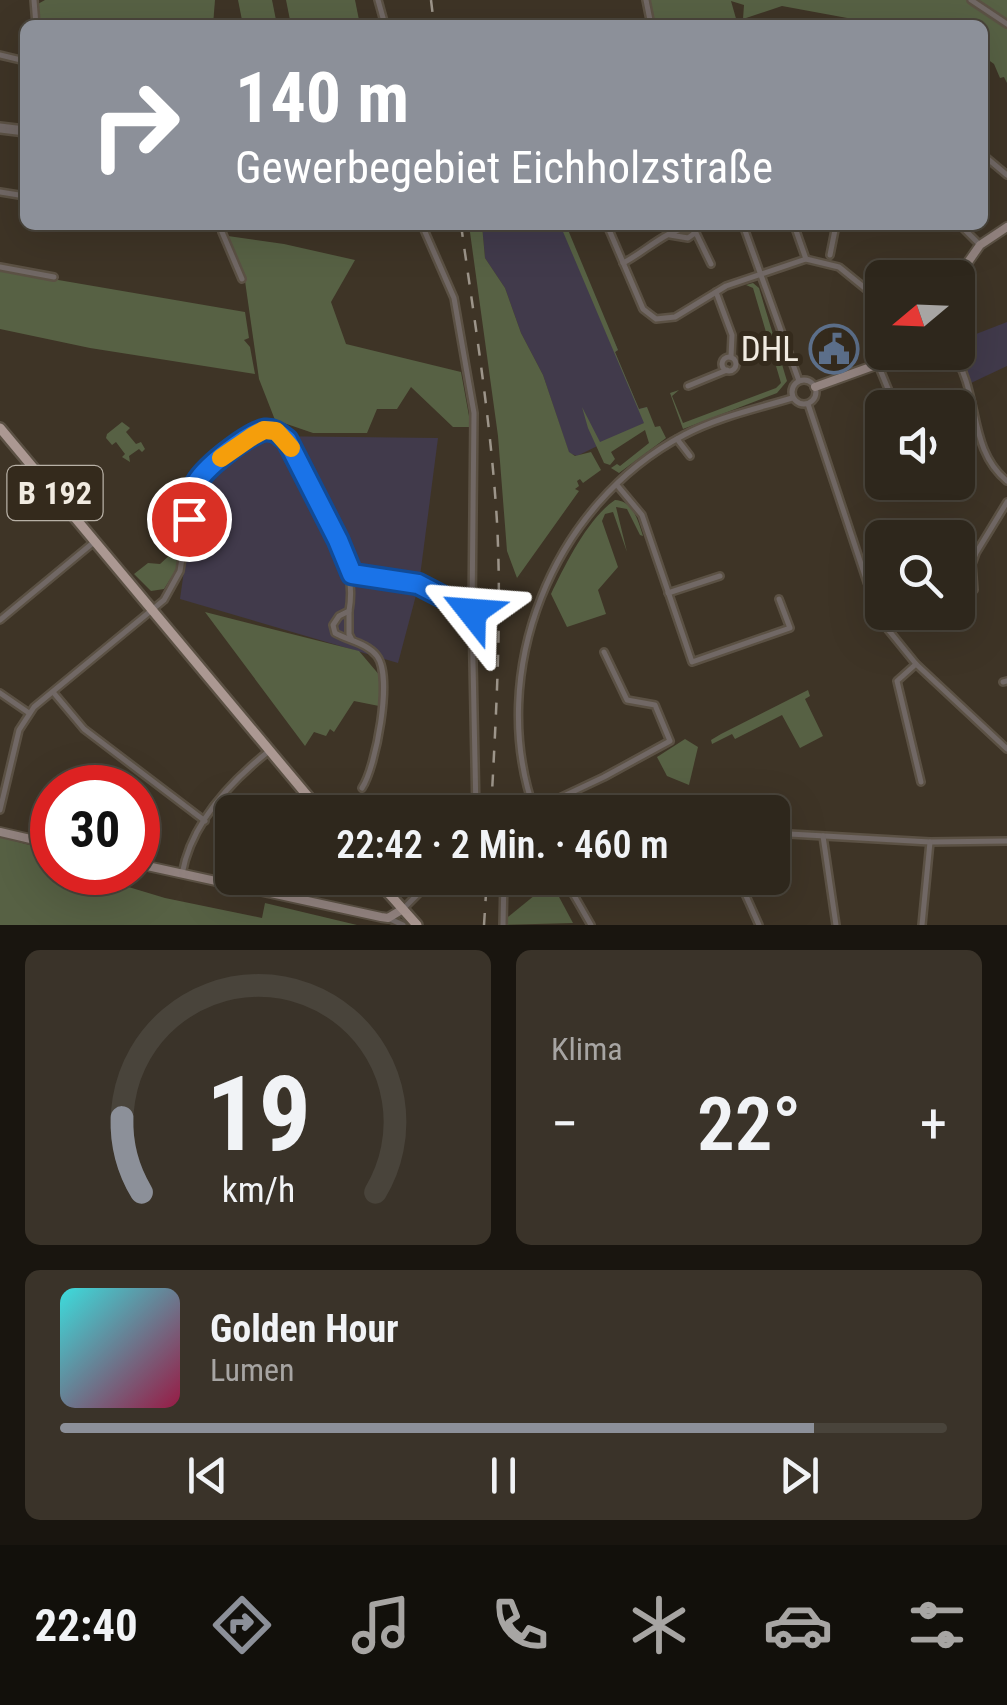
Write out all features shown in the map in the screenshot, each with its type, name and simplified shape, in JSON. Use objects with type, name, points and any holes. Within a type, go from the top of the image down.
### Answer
[{"type":"main road","points":[[969,260],[980,244],[1007,227]]},
{"type":"main road","points":[[815,387],[870,370]]},
{"type":"main road","name":"B 192","points":[[0,429],[307,795]]},
{"type":"main road","points":[[0,832],[30,839]]},
{"type":"main road","points":[[160,869],[388,918],[402,909]]},
{"type":"main road","points":[[390,895],[415,925]]},
{"type":"street","points":[[971,0],[1007,24]]},
{"type":"street","points":[[424,230],[454,298],[474,413],[476,795]]},
{"type":"street","points":[[609,230],[644,309],[656,319],[674,318],[716,292],[806,259],[839,267],[865,288]]},
{"type":"street","points":[[623,263],[680,230]]},
{"type":"street","points":[[695,230],[711,264]]},
{"type":"street","points":[[746,230],[798,381]]},
{"type":"street","points":[[796,230],[806,259]]},
{"type":"street","points":[[830,255],[835,230]]},
{"type":"street","points":[[965,230],[980,244]]},
{"type":"street","points":[[222,232],[242,279]]},
{"type":"street","points":[[0,268],[54,278]]},
{"type":"street","points":[[688,386],[736,366],[731,358],[732,335],[716,292]]},
{"type":"street","points":[[960,370],[984,455],[992,469],[1007,481]]},
{"type":"street","points":[[798,381],[811,382],[815,387],[816,395],[808,404],[799,404],[792,398],[792,386],[798,381]]},
{"type":"street","points":[[531,795],[518,738],[522,656],[550,573],[594,509],[617,485],[677,439],[708,424],[792,398]]},
{"type":"street","points":[[808,404],[865,576]]},
{"type":"street","points":[[0,810],[17,736],[29,713],[164,600],[180,571],[195,485],[206,469],[264,430],[276,431],[287,440],[338,540],[352,574],[352,640]]},
{"type":"street","points":[[677,439],[690,456]]},
{"type":"street","points":[[617,485],[642,516],[692,662],[790,628],[779,599]]},
{"type":"street","points":[[975,556],[1007,502]]},
{"type":"street","points":[[0,620],[94,541]]},
{"type":"street","points":[[352,574],[418,584],[472,612]]},
{"type":"street","points":[[668,593],[720,576]]},
{"type":"street","points":[[350,610],[332,625],[335,633],[374,652],[385,674],[370,769],[362,788]]},
{"type":"street","points":[[888,630],[916,664],[1007,749]]},
{"type":"street","points":[[568,795],[670,741],[655,704],[627,700],[604,652]]},
{"type":"street","points":[[916,664],[897,681],[921,782]]},
{"type":"street","points":[[53,692],[84,729],[205,820]]},
{"type":"street","points":[[0,694],[29,713]]},
{"type":"street","points":[[182,874],[187,847],[205,820],[238,778],[269,751]]},
{"type":"street","points":[[790,834],[930,842],[1007,841]]},
{"type":"street","points":[[824,836],[836,925]]},
{"type":"street","points":[[922,925],[930,842]]},
{"type":"street","points":[[402,909],[416,895]]},
{"type":"street","points":[[502,925],[503,895]]},
{"type":"street","points":[[573,895],[590,925]]},
{"type":"street","points":[[746,895],[760,925]]},
{"type":"street","points":[[388,918],[403,925]]},
{"type":"shaded area","points":[[482,230],[564,230],[618,350],[615,352],[639,409],[647,407],[644,423],[577,456],[569,453],[543,375],[521,333],[505,288],[485,258]]},
{"type":"shaded area","points":[[1007,322],[1007,366],[971,383],[967,370],[975,370],[975,334]]},
{"type":"shaded area","points":[[262,436],[438,438],[419,584],[398,663],[180,599],[196,485]]},
{"type":"green space","points":[[45,0],[215,0],[213,20],[38,20],[36,5]]},
{"type":"green space","points":[[238,0],[272,0],[276,20],[242,20]]},
{"type":"green space","points":[[286,0],[355,0],[359,20],[290,20]]},
{"type":"green space","points":[[649,0],[1007,0],[1007,83],[988,60],[988,20],[858,20],[782,6],[743,19],[744,5],[731,1],[736,20],[654,20]]},
{"type":"green space","points":[[470,230],[482,230],[485,258],[505,288],[521,333],[543,375],[569,452],[575,456],[591,452],[601,470],[583,483],[577,481],[579,486],[575,489],[579,491],[517,578],[507,551],[498,436]]},
{"type":"green space","points":[[562,230],[568,230],[639,409],[647,407],[655,427],[660,426],[666,438],[619,473],[611,468],[620,466],[649,443],[645,430],[611,452],[615,459],[610,465],[604,463],[582,407],[600,442],[644,423]]},
{"type":"green space","points":[[228,236],[355,260],[331,302],[346,344],[461,372],[471,427],[453,427],[411,387],[397,409],[377,409],[367,433],[313,433],[275,420],[259,379],[244,274]]},
{"type":"green space","points":[[0,270],[245,312],[249,338],[244,340],[250,347],[255,374],[90,348],[0,329]]},
{"type":"green space","points":[[753,283],[759,288],[787,381],[777,393],[683,429],[670,393],[679,390],[672,396],[683,423],[781,383],[753,288],[746,285]]},
{"type":"green space","points":[[122,422],[130,428],[126,432],[136,444],[141,442],[145,449],[129,456],[130,462],[122,457],[125,454],[116,442],[112,445],[106,438]]},
{"type":"green space","points":[[615,500],[630,508],[643,536],[627,509],[616,507],[627,552],[613,512],[605,514],[602,521],[618,567],[598,590],[606,614],[567,627],[551,594],[587,530]]},
{"type":"green space","points":[[182,544],[176,570],[164,589],[151,591],[134,574],[148,563],[160,564]]},
{"type":"green space","points":[[205,612],[359,651],[381,677],[379,706],[354,701],[334,732],[330,729],[326,736],[314,732],[305,746]]},
{"type":"green space","points":[[808,690],[810,696],[805,699],[823,736],[800,748],[782,715],[735,739],[732,734],[712,744],[711,740],[721,734]]},
{"type":"green space","points":[[685,739],[698,747],[689,785],[667,776],[657,757]]},
{"type":"green space","points":[[0,837],[30,845],[30,895],[155,895],[262,918],[265,903],[357,925],[0,925]]},
{"type":"green space","points":[[535,895],[558,895],[573,923],[503,925]]},
{"type":"railway","points":[[431,0],[433,20]]},
{"type":"railway","points":[[462,230],[487,410],[497,522],[499,631],[492,795]]},
{"type":"railway","points":[[484,925],[486,895]]},
{"type":"slow traffic","points":[[221,458],[264,430],[276,431],[291,448]]},
{"type":"place","name":"DHL","points":[[834,349]]},
{"type":"route","points":[[189,519],[195,485],[206,469],[264,430],[276,431],[287,440],[352,574],[418,584],[472,612]]}]
